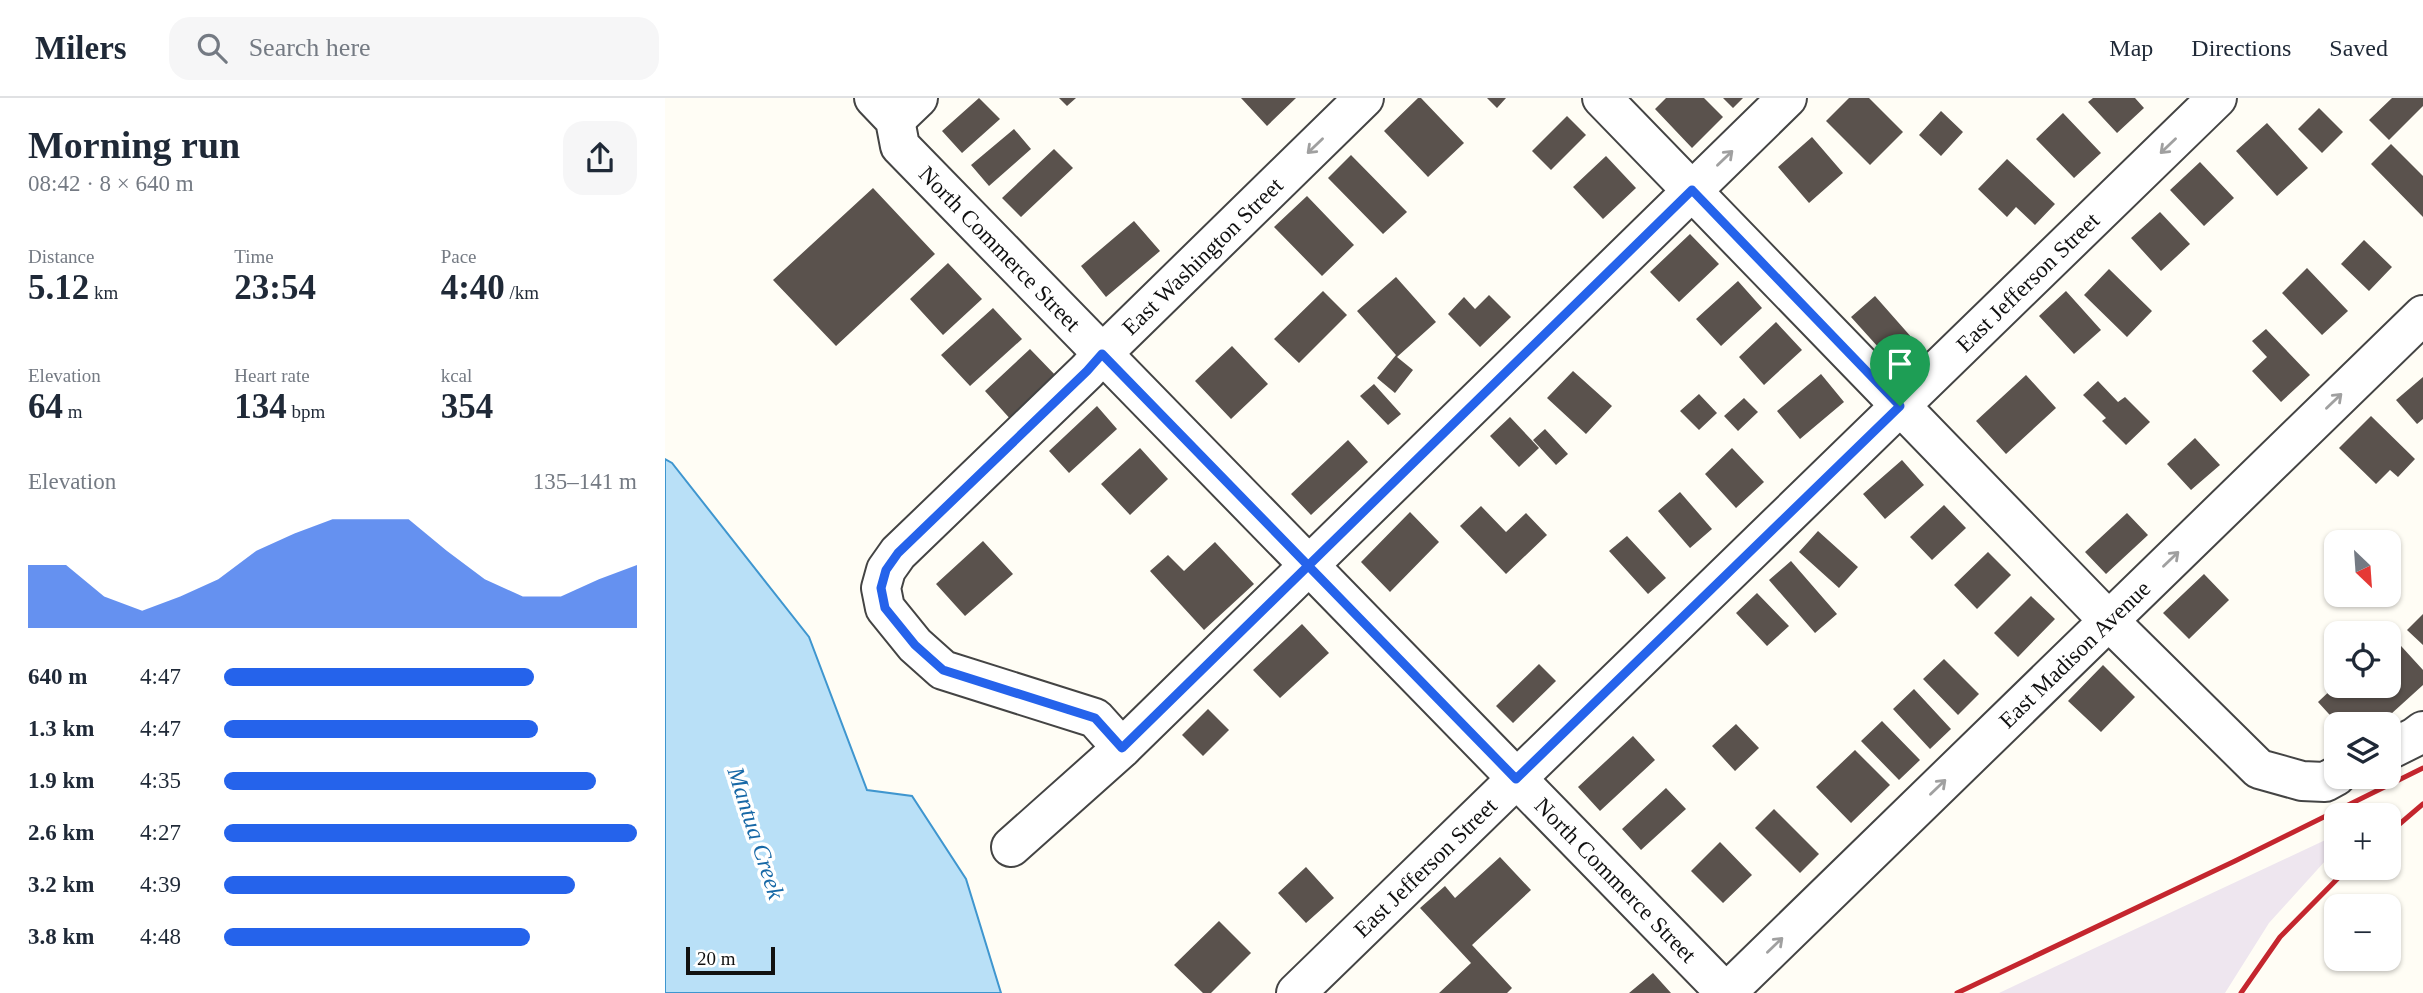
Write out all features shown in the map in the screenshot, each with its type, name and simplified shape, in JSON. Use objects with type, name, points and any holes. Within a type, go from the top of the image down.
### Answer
[{"type":"street","name":"East Washington Street","points":[[1122,748],[1095,718],[943,670],[915,645],[885,608],[881,588],[886,570],[920,532],[1364,98]]},
{"type":"street","points":[[1602,98],[2108,620],[2243,754],[2259,769],[2302,781],[2324,782]]},
{"type":"street","points":[[1011,847],[1122,748],[1787,98]]},
{"type":"street","name":"East Jefferson Street","points":[[1296,993],[2217,98]]},
{"type":"street","name":"North Commerce Street","points":[[896,105],[900,146],[1726,993]]},
{"type":"street","name":"East Madison Avenue","points":[[1726,993],[2423,315]]},
{"type":"street","points":[[2401,744],[2423,731]]},
{"type":"shaded area","points":[[2324,841],[2324,862],[2269,923],[2225,993],[1999,993]]},
{"type":"water","name":"Mantua Creek","points":[[665,459],[672,463],[809,637],[867,790],[912,796],[966,879],[1001,993],[665,993]]},
{"type":"building","points":[[979,98],[1000,119],[962,153],[942,131]]},
{"type":"building","points":[[1059,98],[1076,98],[1067,106]]},
{"type":"building","points":[[1241,98],[1296,98],[1267,126]]},
{"type":"building","points":[[1418,98],[1464,143],[1428,177],[1384,131]]},
{"type":"building","points":[[1487,98],[1506,98],[1497,108]]},
{"type":"building","points":[[1666,98],[1704,98],[1723,117],[1692,148],[1655,109]]},
{"type":"building","points":[[1723,98],[1743,98],[1733,108]]},
{"type":"building","points":[[1849,98],[1869,98],[1903,132],[1870,165],[1826,121]]},
{"type":"building","points":[[2093,98],[2135,98],[2144,108],[2117,133],[2088,102]]},
{"type":"building","points":[[2392,98],[2423,98],[2423,106],[2389,140],[2369,120]]},
{"type":"building","points":[[2319,108],[2343,132],[2322,153],[2298,129]]},
{"type":"building","points":[[1941,111],[1963,132],[1941,156],[1919,135]]},
{"type":"building","points":[[2063,113],[2101,153],[2074,178],[2036,139]]},
{"type":"building","points":[[1567,116],[1586,135],[1551,170],[1532,151]]},
{"type":"building","points":[[2267,123],[2308,168],[2277,196],[2236,151]]},
{"type":"building","points":[[1014,129],[1031,149],[989,186],[971,165]]},
{"type":"building","points":[[1812,137],[1843,173],[1809,203],[1778,167]]},
{"type":"building","points":[[2391,144],[2423,176],[2423,217],[2371,164]]},
{"type":"building","points":[[1054,149],[1073,168],[1021,217],[1002,198]]},
{"type":"building","points":[[1351,155],[1407,212],[1383,234],[1328,178]]},
{"type":"building","points":[[1606,156],[1636,188],[1603,219],[1573,187]]},
{"type":"building","points":[[2007,159],[2055,204],[2035,225],[2016,207],[2007,217],[1978,189]]},
{"type":"building","points":[[2200,162],[2234,198],[2204,226],[2170,190]]},
{"type":"building","points":[[873,188],[935,254],[836,346],[773,280]]},
{"type":"building","points":[[1307,196],[1354,245],[1322,276],[1274,227]]},
{"type":"building","points":[[2160,212],[2190,244],[2161,271],[2131,238]]},
{"type":"building","points":[[1134,221],[1160,251],[1106,297],[1081,266]]},
{"type":"building","points":[[1690,234],[1719,264],[1679,302],[1650,272]]},
{"type":"building","points":[[2364,240],[2392,267],[2369,291],[2341,264]]},
{"type":"building","points":[[948,263],[982,299],[943,335],[910,299]]},
{"type":"building","points":[[2307,268],[2348,311],[2322,335],[2282,293]]},
{"type":"building","points":[[2109,269],[2152,311],[2127,337],[2084,295]]},
{"type":"building","points":[[1396,277],[1436,322],[1397,357],[1413,370],[1395,393],[1377,378],[1396,355],[1357,311]]},
{"type":"building","points":[[1738,281],[1762,308],[1721,346],[1696,319]]},
{"type":"building","points":[[1323,291],[1347,315],[1299,363],[1274,339]]},
{"type":"building","points":[[2066,291],[2101,330],[2074,354],[2039,316]]},
{"type":"building","points":[[1489,295],[1511,317],[1480,347],[1448,314],[1464,297],[1475,309]]},
{"type":"building","points":[[1875,296],[1920,347],[1897,368],[1851,317]]},
{"type":"building","points":[[993,308],[1022,339],[970,386],[941,355]]},
{"type":"building","points":[[1776,322],[1802,350],[1764,385],[1739,357]]},
{"type":"building","points":[[2266,329],[2310,375],[2281,402],[2252,371],[2267,357],[2252,341]]},
{"type":"building","points":[[1232,346],[1268,384],[1231,419],[1195,381]]},
{"type":"building","points":[[1030,349],[1059,379],[1013,422],[985,391]]},
{"type":"building","points":[[1573,371],[1612,406],[1586,434],[1547,398]]},
{"type":"building","points":[[1821,374],[1844,402],[1800,439],[1777,411]]},
{"type":"building","points":[[2026,375],[2056,408],[2006,454],[1976,421]]},
{"type":"building","points":[[2423,377],[2423,419],[2417,424],[2396,400]]},
{"type":"building","points":[[2098,381],[2118,402],[2125,397],[2150,422],[2126,445],[2102,421],[2106,418],[2083,395]]},
{"type":"building","points":[[1374,384],[1401,414],[1388,425],[1360,396]]},
{"type":"building","points":[[1699,394],[1717,413],[1699,430],[1680,411]]},
{"type":"building","points":[[1744,398],[1758,412],[1738,431],[1724,416]]},
{"type":"building","points":[[1097,406],[1117,429],[1069,473],[1049,451]]},
{"type":"building","points":[[2371,416],[2415,459],[2398,477],[2390,470],[2376,484],[2339,448]]},
{"type":"building","points":[[1510,417],[1539,448],[1519,467],[1490,436]]},
{"type":"building","points":[[1545,429],[1568,454],[1556,465],[1533,440]]},
{"type":"building","points":[[2195,438],[2220,465],[2191,490],[2167,464]]},
{"type":"building","points":[[1348,440],[1368,462],[1311,515],[1291,494]]},
{"type":"building","points":[[1140,448],[1168,479],[1130,515],[1101,484]]},
{"type":"building","points":[[1732,448],[1764,482],[1736,508],[1705,474]]},
{"type":"building","points":[[1902,460],[1924,485],[1885,519],[1863,494]]},
{"type":"building","points":[[1680,492],[1712,529],[1690,548],[1658,511]]},
{"type":"building","points":[[1944,505],[1966,528],[1932,560],[1910,537]]},
{"type":"building","points":[[1481,506],[1506,532],[1526,513],[1547,535],[1506,574],[1460,526]]},
{"type":"building","points":[[1410,512],[1439,542],[1390,592],[1361,562]]},
{"type":"building","points":[[2127,513],[2148,535],[2106,574],[2085,552]]},
{"type":"building","points":[[1818,531],[1858,567],[1839,588],[1799,552]]},
{"type":"building","points":[[1627,536],[1666,578],[1648,594],[1609,551]]},
{"type":"building","points":[[983,541],[1013,574],[965,616],[936,584]]},
{"type":"building","points":[[1215,542],[1254,584],[1204,630],[1150,571],[1168,555],[1184,571]]},
{"type":"building","points":[[1988,552],[2011,575],[1977,609],[1954,585]]},
{"type":"building","points":[[1791,561],[1837,614],[1815,633],[1769,580]]},
{"type":"building","points":[[2204,574],[2229,600],[2189,639],[2163,613]]},
{"type":"building","points":[[1757,593],[1789,626],[1767,646],[1736,613]]},
{"type":"building","points":[[2031,596],[2055,619],[2018,657],[1994,633]]},
{"type":"building","points":[[2423,614],[2423,645],[2407,630]]},
{"type":"building","points":[[1302,624],[1329,653],[1280,698],[1253,670]]},
{"type":"building","points":[[2401,646],[2423,670],[2423,685],[2393,712],[2327,712],[2318,702],[2324,696],[2401,698]]},
{"type":"building","points":[[1944,659],[1979,694],[1958,715],[1923,679]]},
{"type":"building","points":[[1539,664],[1556,681],[1513,723],[1496,706]]},
{"type":"building","points":[[2103,665],[2135,697],[2101,732],[2068,701]]},
{"type":"building","points":[[1914,689],[1951,729],[1930,749],[1893,709]]},
{"type":"building","points":[[1208,709],[1229,730],[1203,756],[1182,735]]},
{"type":"building","points":[[1882,721],[1920,760],[1899,780],[1861,741]]},
{"type":"building","points":[[1736,724],[1759,748],[1735,771],[1712,746]]},
{"type":"building","points":[[1633,736],[1655,760],[1600,811],[1578,787]]},
{"type":"building","points":[[1855,750],[1890,785],[1851,823],[1816,787]]},
{"type":"building","points":[[1666,788],[1686,809],[1641,850],[1622,829]]},
{"type":"building","points":[[1774,809],[1819,854],[1800,873],[1755,828]]},
{"type":"building","points":[[1720,842],[1752,875],[1723,903],[1691,871]]},
{"type":"building","points":[[1500,857],[1531,890],[1472,945],[1512,988],[1507,993],[1439,993],[1471,963],[1420,908],[1445,886],[1455,898]]},
{"type":"building","points":[[1306,867],[1334,898],[1306,923],[1278,893]]},
{"type":"building","points":[[1219,921],[1251,953],[1211,993],[1203,993],[1174,965]]},
{"type":"building","points":[[1653,973],[1671,993],[1629,993]]},
{"type":"railway","points":[[1957,993],[2423,768]]},
{"type":"railway","points":[[2401,823],[2423,804]]},
{"type":"railway","points":[[2241,993],[2280,937],[2336,880]]},
{"type":"route","points":[[1900,406],[1516,779],[1309,565],[1102,354],[898,553],[886,570],[881,588],[885,608],[915,645],[943,670],[1095,718],[1122,748],[1309,565],[1692,190],[1900,406]]}]
